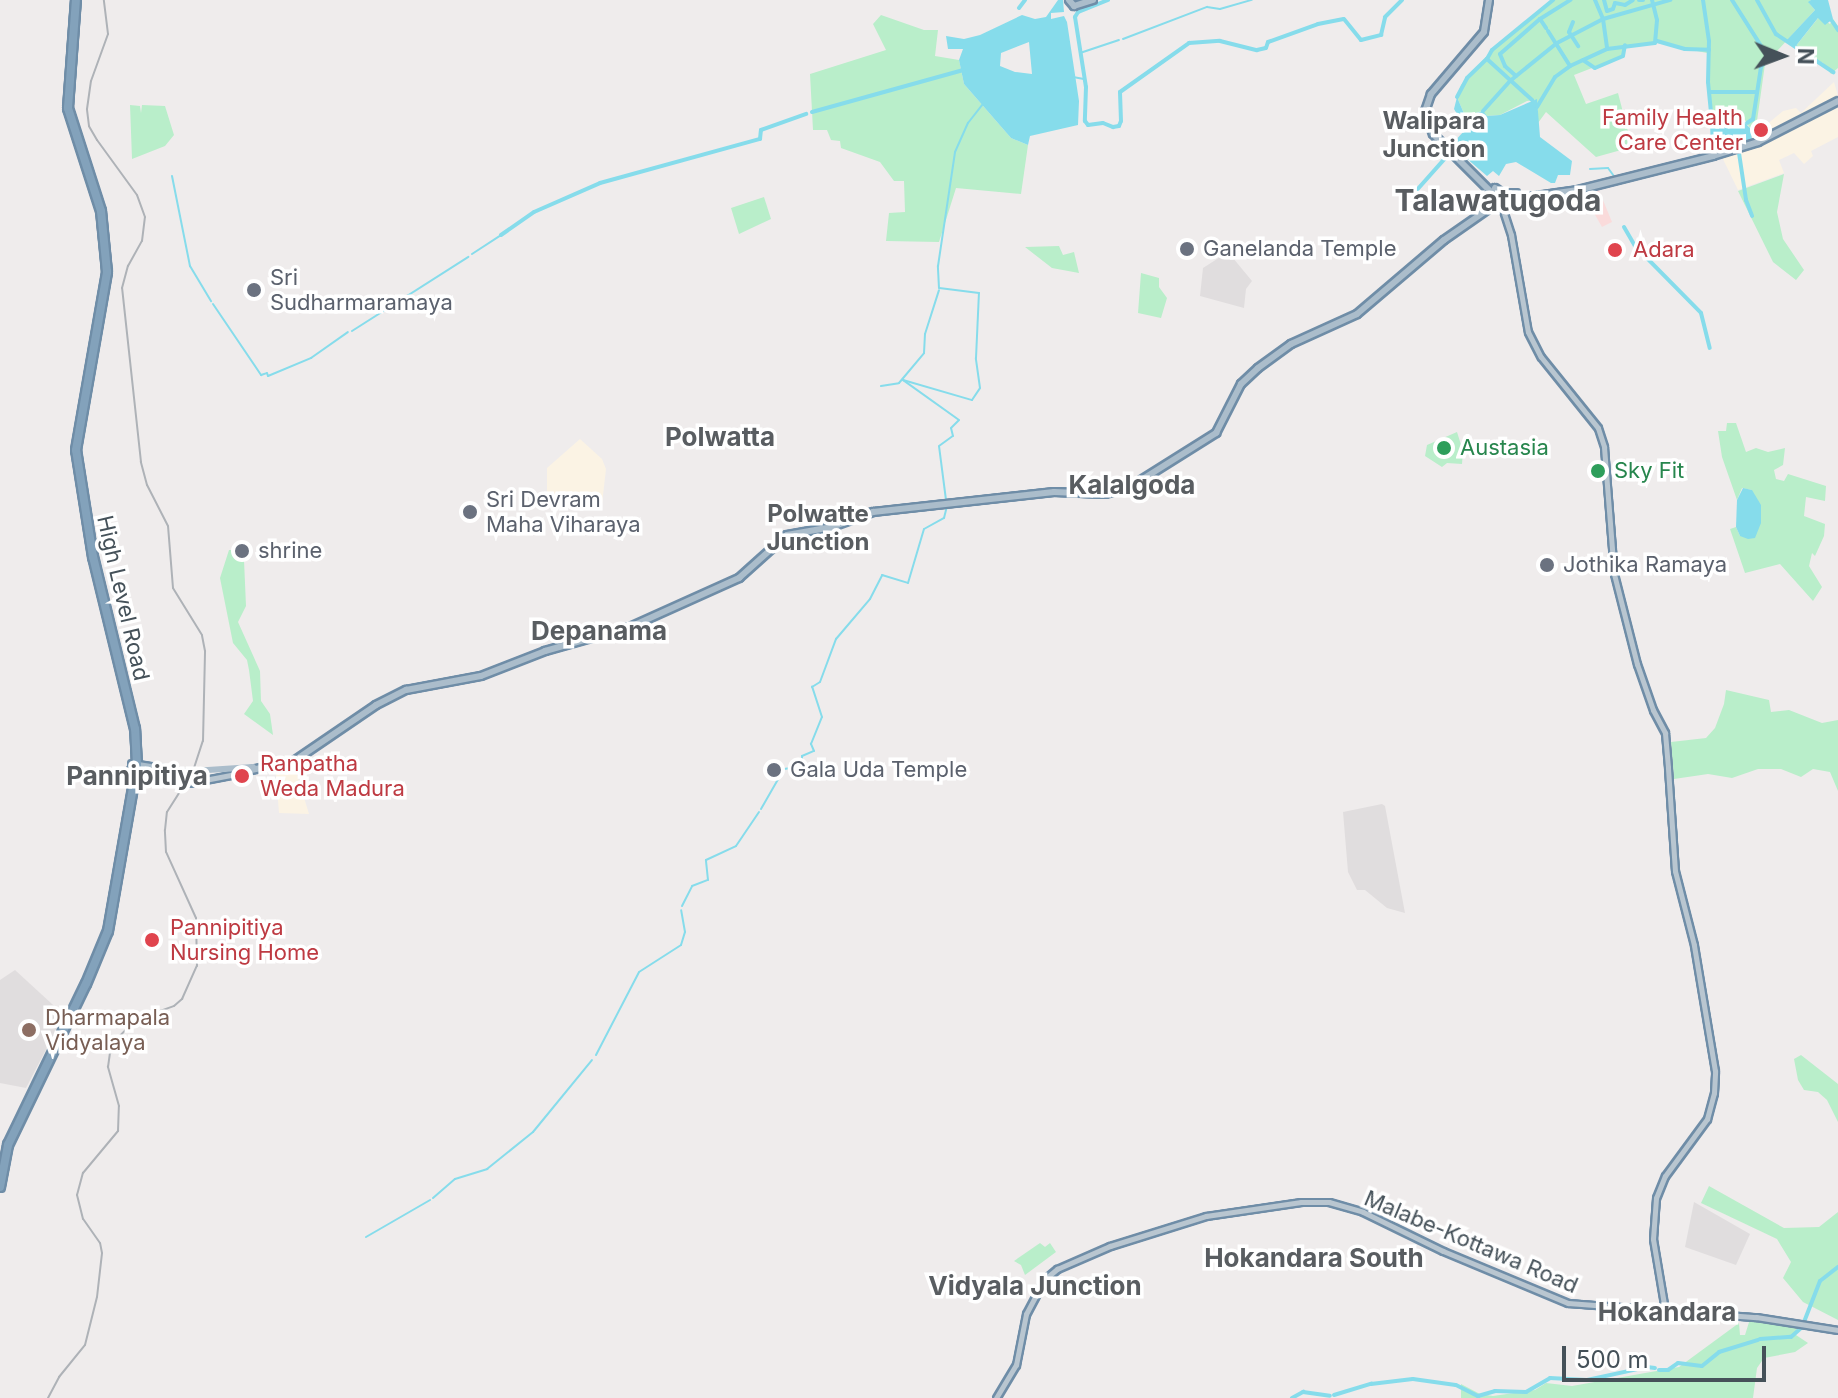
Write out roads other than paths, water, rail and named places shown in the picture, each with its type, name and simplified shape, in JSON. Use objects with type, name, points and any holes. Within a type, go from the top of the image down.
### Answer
[{"type":"highway","name":"High Level Road","points":[[0,1187],[8,1145],[86,984],[108,931],[134,767],[134,727],[93,557],[76,450],[107,272],[101,211],[68,108],[75,0]]},
{"type":"highway","name":"High Level Road","points":[[0,1166],[11,1133],[106,926],[134,767]]},
{"type":"main road","points":[[1069,0],[1074,6],[1093,0]]},
{"type":"main road","points":[[1489,0],[1484,32],[1431,94],[1425,111],[1433,134],[1501,193],[1578,187],[1712,153],[1759,138],[1838,99]]},
{"type":"main road","points":[[1499,199],[1578,190],[1723,153],[1758,142],[1838,99]]},
{"type":"main road","points":[[1482,179],[1499,199],[1507,219]]},
{"type":"main road","points":[[1482,179],[1493,196],[1482,211]]},
{"type":"main road","points":[[189,783],[294,761],[376,705],[406,690],[481,676],[545,651],[630,627],[739,578],[787,535],[832,527],[873,512],[1051,489],[1104,491],[1129,484],[1213,430],[1239,383],[1256,366],[1299,336],[1355,312],[1482,211],[1499,199],[1516,193]]},
{"type":"main road","points":[[1525,196],[1505,204],[1528,332],[1541,357],[1598,428],[1604,447],[1614,574],[1637,664],[1653,710],[1664,728],[1668,748],[1675,871],[1694,945],[1715,1071],[1714,1093],[1707,1119],[1665,1176],[1656,1198],[1653,1239],[1665,1310]]},
{"type":"main road","points":[[1482,211],[1498,206],[1507,219]]},
{"type":"main road","points":[[195,774],[293,758],[397,691],[490,670],[544,648],[628,624],[733,577],[786,532],[831,524],[876,508],[947,502]]},
{"type":"main road","points":[[178,774],[256,766]]},
{"type":"main road","points":[[134,767],[178,774],[240,773]]},
{"type":"main road","name":"Malabe-Kottawa Road","points":[[996,1398],[1012,1375],[1022,1322],[1045,1279],[1071,1261],[1132,1239],[1248,1208],[1329,1202],[1385,1220],[1443,1251],[1563,1302],[1756,1317],[1838,1330]]},
{"type":"main road","points":[[1034,1282],[1039,1292]]},
{"type":"water","points":[[1058,0],[1063,0],[1064,12],[1051,13],[1051,19],[1064,16],[1067,22],[1079,101],[1078,125],[1030,136],[1028,145],[1011,138],[964,84],[959,60],[963,49],[948,49],[946,36],[964,39],[980,35],[1022,15],[1035,19],[1046,17]],"holes":[[[1029,42],[1032,74],[1000,66],[1001,53]]]},
{"type":"water","points":[[1828,0],[1833,19],[1825,25],[1818,18],[1795,47],[1786,41],[1815,10],[1808,2]]},
{"type":"water","points":[[1457,97],[1465,116],[1483,111],[1487,116],[1500,115],[1537,99],[1540,137],[1572,161],[1570,175],[1558,175],[1555,183],[1551,183],[1516,162],[1506,164],[1499,176],[1493,171],[1487,176],[1451,145],[1466,129],[1454,109]]},
{"type":"water","points":[[1740,118],[1750,128],[1752,139],[1711,150],[1710,123],[1736,123]]},
{"type":"water","points":[[1743,488],[1752,490],[1761,505],[1761,523],[1755,538],[1740,536],[1736,527],[1737,500]]},
{"type":"waterway","points":[[1019,8],[1025,0]]},
{"type":"waterway","points":[[1108,0],[1078,12],[1075,17],[1086,87],[1085,121],[1088,125],[1103,123],[1113,127],[1119,126],[1121,121],[1120,92],[1189,43],[1220,41],[1257,50],[1266,48],[1268,42],[1318,24],[1344,19],[1361,40],[1381,35],[1385,17],[1402,0]]},
{"type":"waterway","points":[[1123,39],[1207,7],[1220,9],[1252,0]]},
{"type":"waterway","points":[[1487,59],[1492,50],[1553,0]]},
{"type":"waterway","points":[[1516,76],[1505,66],[1500,54],[1540,19],[1570,0]]},
{"type":"waterway","points":[[1595,0],[1603,19],[1607,49]]},
{"type":"waterway","points":[[1604,0],[1607,11],[1613,9],[1615,3],[1625,5],[1633,0]]},
{"type":"waterway","points":[[1537,107],[1555,77],[1570,66],[1607,49],[1655,43],[1657,20],[1652,0]]},
{"type":"waterway","points":[[1483,111],[1510,81],[1557,43],[1603,19],[1670,0]]},
{"type":"waterway","points":[[1703,0],[1709,41],[1708,82],[1712,123]]},
{"type":"waterway","points":[[1732,0],[1768,57],[1761,67],[1753,119],[1747,123]]},
{"type":"waterway","points":[[1757,0],[1776,34],[1833,72]]},
{"type":"waterway","points":[[1540,19],[1546,28]]},
{"type":"waterway","points":[[1832,21],[1838,30]]},
{"type":"waterway","points":[[1573,22],[1569,32],[1578,46]]},
{"type":"waterway","points":[[1548,31],[1570,66]]},
{"type":"waterway","points":[[1080,53],[1119,40]]},
{"type":"waterway","points":[[1657,41],[1685,49],[1709,50]]},
{"type":"waterway","points":[[1583,60],[1595,68],[1623,56],[1625,45]]},
{"type":"waterway","points":[[1457,97],[1467,78],[1487,59],[1532,100]]},
{"type":"waterway","points":[[812,112],[963,70]]},
{"type":"waterway","points":[[1073,77],[1084,79]]},
{"type":"waterway","points":[[1710,92],[1756,92]]},
{"type":"waterway","points":[[946,500],[939,446],[953,436],[951,428],[959,420],[903,380],[972,400],[980,388],[976,358],[979,293],[939,288],[938,266],[955,152],[968,123],[983,104]]},
{"type":"waterway","points":[[501,235],[534,212],[600,183],[760,139],[761,130],[806,114]]},
{"type":"waterway","points":[[1739,153],[1746,200],[1752,216]]},
{"type":"waterway","points":[[1416,191],[1448,155]]},
{"type":"waterway","points":[[1590,169],[1608,168],[1613,175]]},
{"type":"waterway","points":[[172,176],[190,266],[211,301]]},
{"type":"waterway","points":[[1624,227],[1635,246],[1701,313],[1710,348]]},
{"type":"waterway","points":[[472,254],[501,235]]},
{"type":"waterway","points":[[352,331],[468,257]]},
{"type":"waterway","points":[[881,386],[899,383],[924,353],[925,334],[939,290]]},
{"type":"waterway","points":[[213,304],[261,375],[267,373],[268,376],[311,358],[348,332]]},
{"type":"waterway","points":[[761,809],[784,769],[802,766],[802,756],[814,751],[811,744],[822,717],[812,687],[820,682],[836,639],[870,599],[882,575],[908,583],[924,529],[944,518],[947,506]]},
{"type":"waterway","points":[[682,906],[692,886],[708,880],[706,860],[736,846],[759,812]]},
{"type":"waterway","points":[[596,1055],[639,972],[681,945],[685,932],[681,910]]},
{"type":"waterway","points":[[433,1198],[455,1179],[487,1169],[533,1132],[592,1060]]},
{"type":"waterway","points":[[366,1237],[430,1200]]},
{"type":"waterway","points":[[1804,1322],[1820,1281],[1838,1267]]},
{"type":"waterway","points":[[1760,1339],[1791,1337],[1802,1327]]},
{"type":"waterway","points":[[1659,1370],[1668,1370],[1678,1363],[1702,1366],[1719,1352],[1758,1340]]},
{"type":"waterway","points":[[1334,1395],[1371,1384],[1413,1379],[1456,1385],[1478,1396],[1495,1391],[1526,1392],[1550,1378],[1587,1380],[1655,1368]]},
{"type":"waterway","points":[[1292,1398],[1303,1392],[1330,1396]]},
{"type":"railway","points":[[48,1398],[59,1377],[85,1345],[97,1297],[102,1253],[100,1243],[83,1219],[77,1195],[83,1173],[118,1131],[119,1106],[108,1067],[111,1045],[135,1020],[174,1006],[182,999],[197,966],[196,918],[166,852],[165,830],[167,812],[193,771],[203,741],[205,651],[202,635],[173,588],[168,526],[147,485],[141,462],[122,288],[128,266],[142,241],[145,217],[137,195],[89,126],[87,109],[91,81],[108,34],[104,0]]},
{"type":"place","name":"Family Health Care Center","points":[[1761,130]]},
{"type":"place","name":"Ganelanda Temple","points":[[1187,249]]},
{"type":"place","name":"Adara","points":[[1615,250]]},
{"type":"place","name":"Sri Sudharmaramaya","points":[[254,290]]},
{"type":"place","name":"Austasia","points":[[1444,448]]},
{"type":"place","name":"Sky Fit","points":[[1598,471]]},
{"type":"place","name":"Sri Devram Maha Viharaya","points":[[470,512]]},
{"type":"place","name":"shrine","points":[[242,551]]},
{"type":"place","name":"Jothika Ramaya","points":[[1547,565]]},
{"type":"place","name":"Gala Uda Temple","points":[[774,770]]},
{"type":"place","name":"Ranpatha Weda Madura","points":[[242,776]]},
{"type":"place","name":"Pannipitiya Nursing Home","points":[[152,940]]},
{"type":"place","name":"Dharmapala Vidyalaya","points":[[29,1030]]},
{"type":"district","name":"Walipara Junction","points":[[1434,135]]},
{"type":"district","name":"Talawatugoda","points":[[1498,200]]},
{"type":"district","name":"Polwatta","points":[[720,437]]},
{"type":"district","name":"Kalalgoda","points":[[1132,485]]},
{"type":"district","name":"Polwatte Junction","points":[[818,528]]},
{"type":"district","name":"Depanama","points":[[599,631]]},
{"type":"district","name":"Pannipitiya","points":[[137,776]]},
{"type":"district","name":"Hokandara South","points":[[1314,1258]]},
{"type":"district","name":"Vidyala Junction","points":[[1035,1286]]},
{"type":"district","name":"Hokandara","points":[[1667,1312]]}]
